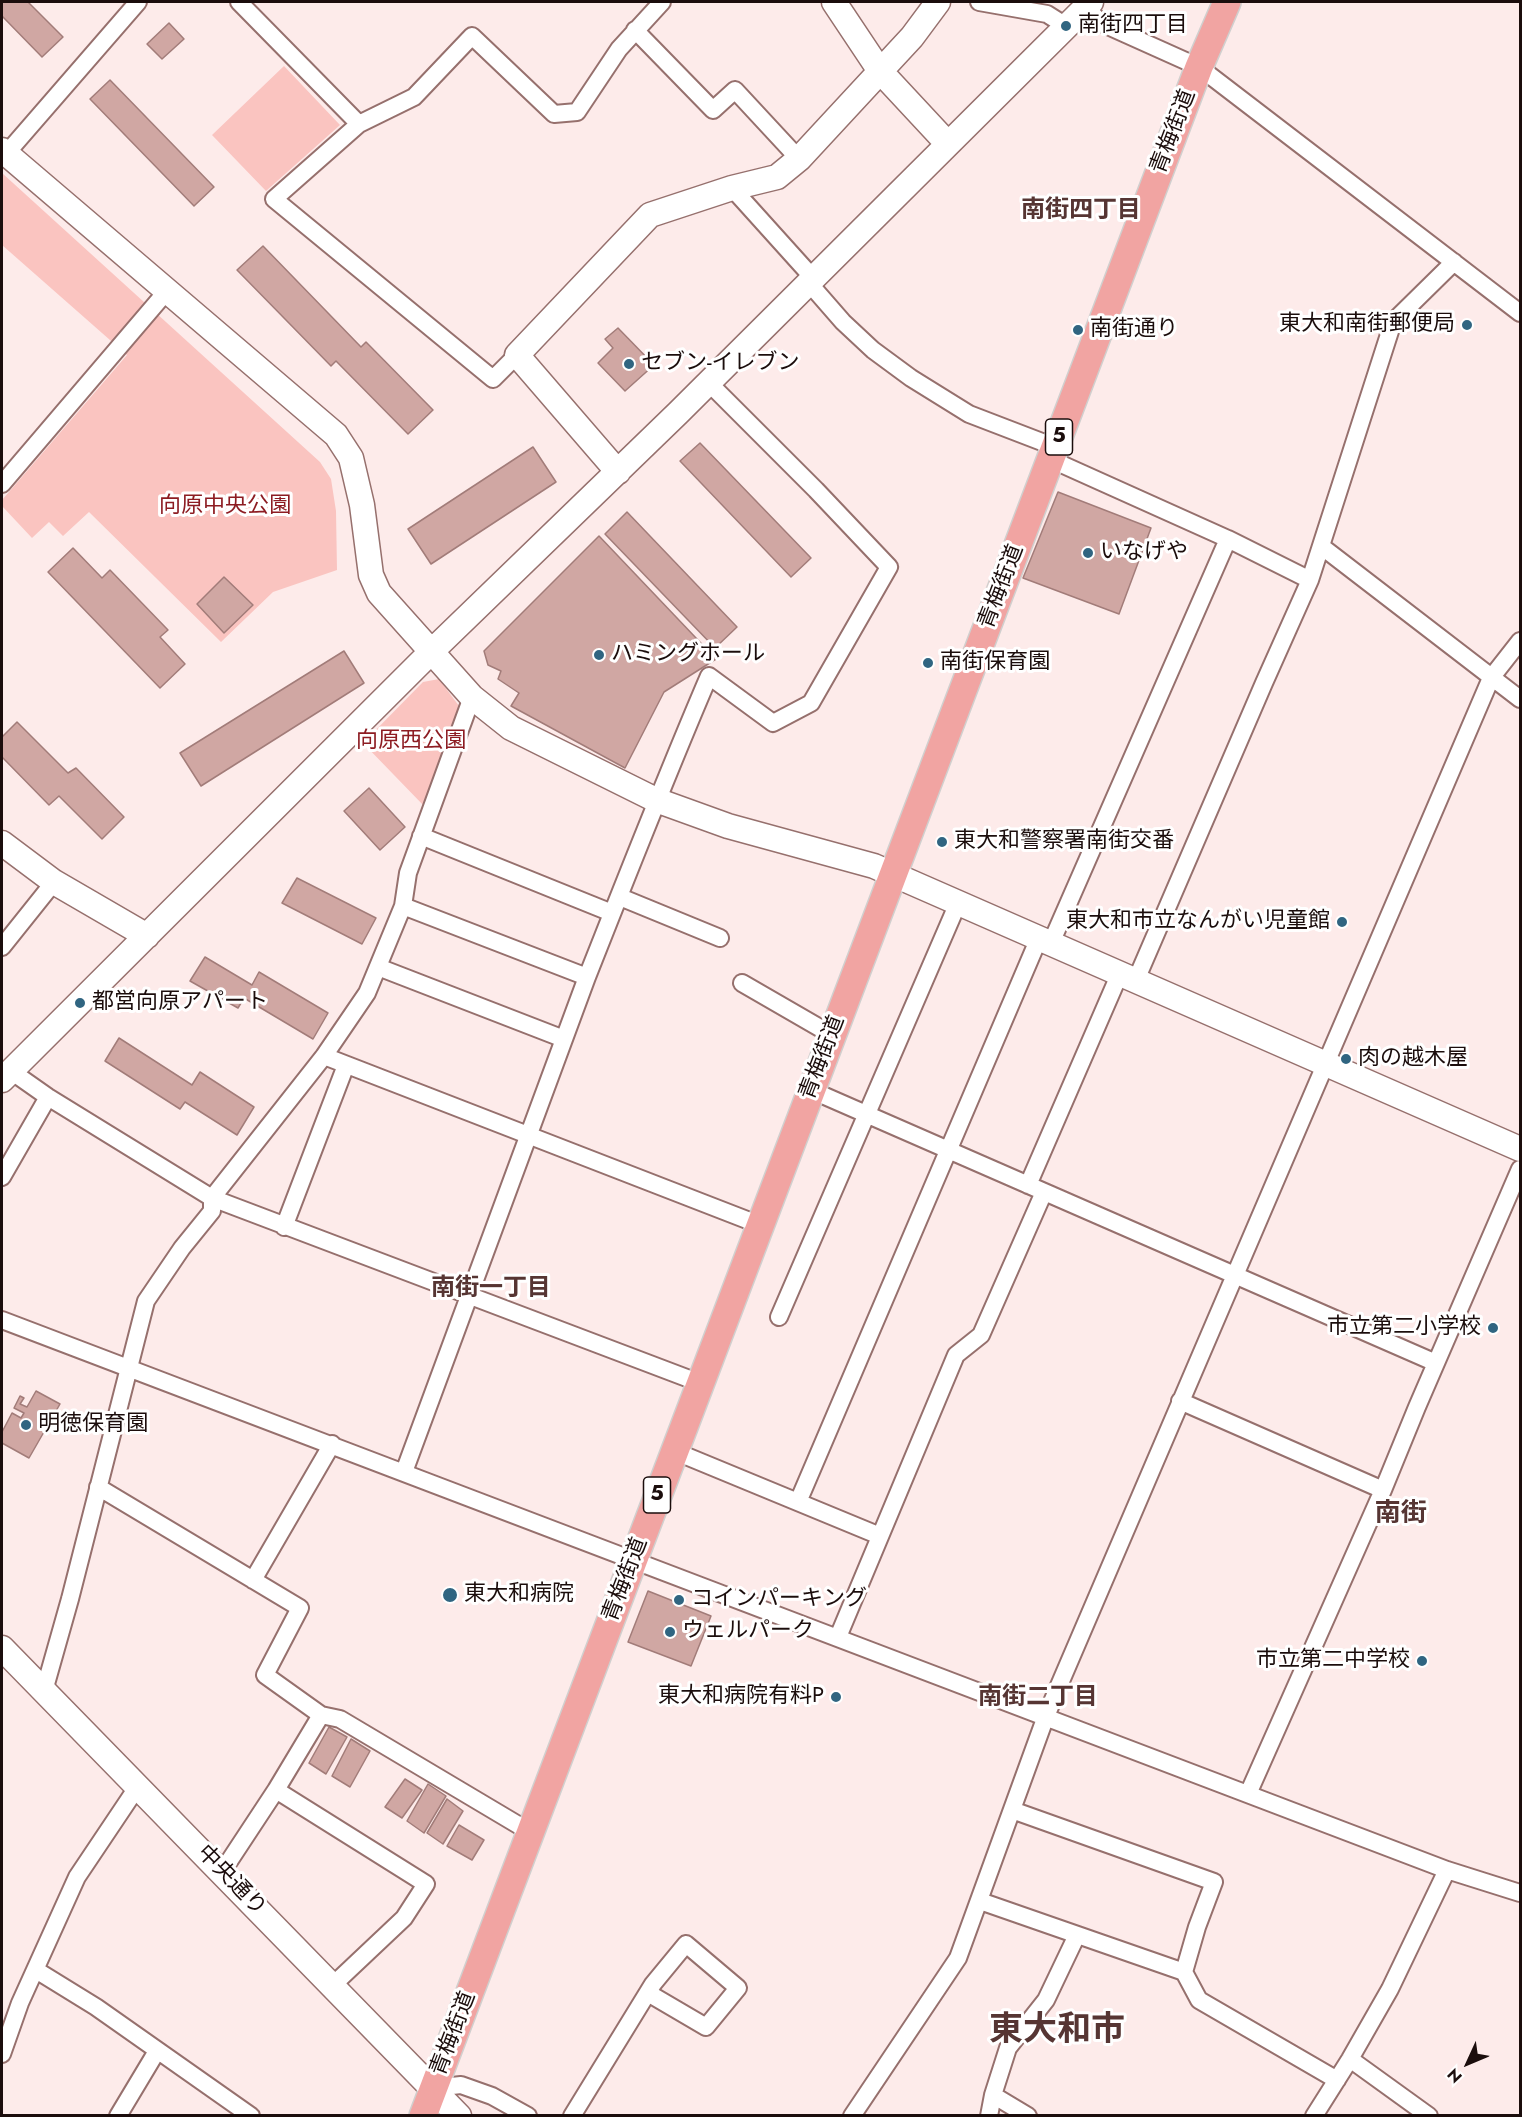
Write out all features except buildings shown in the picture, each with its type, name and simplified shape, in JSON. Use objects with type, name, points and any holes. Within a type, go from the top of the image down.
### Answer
[{"type":"main road","name":"青梅街道","points":[[423,2115],[1199,67],[1227,2]]},
{"type":"street","points":[[138,2],[4,152],[336,435],[351,458],[357,478],[370,575],[379,593],[472,697],[511,728],[656,800],[728,826],[874,866],[1521,1149]]},
{"type":"street","points":[[239,2],[359,124]]},
{"type":"street","points":[[662,2],[619,49],[577,112],[554,114],[472,36],[414,97],[359,124],[274,199],[493,379],[650,215],[732,188],[777,177],[799,159],[912,37],[938,2]]},
{"type":"street","points":[[834,2],[880,71],[947,143]]},
{"type":"street","points":[[979,2],[1047,14],[1066,26]]},
{"type":"street","points":[[700,1383],[212,1198],[48,1097],[6,1076],[432,651],[812,281],[947,143],[1089,4],[1101,23],[1199,67],[1521,314]]},
{"type":"street","points":[[635,30],[713,110],[735,90],[799,159]]},
{"type":"street","points":[[732,188],[812,281],[843,322],[873,351],[910,378],[969,414],[1228,538],[1310,580]]},
{"type":"street","points":[[1028,1185],[1128,977],[1310,580],[1393,322],[1454,262]]},
{"type":"street","points":[[2,484],[166,292]]},
{"type":"street","points":[[518,355],[618,472]]},
{"type":"street","points":[[404,1472],[587,977],[656,800],[709,676],[772,723],[811,703],[889,567],[708,382]]},
{"type":"street","points":[[798,1502],[948,1150],[1228,538]]},
{"type":"street","points":[[1321,546],[1521,699]]},
{"type":"street","points":[[852,2115],[958,1958],[1046,1716],[1180,1401],[1491,678],[1521,641]]},
{"type":"street","points":[[44,1691],[146,1301],[182,1248],[212,1211],[212,1198],[324,1056],[367,993],[403,906],[408,873],[472,697]]},
{"type":"street","points":[[421,836],[612,913]]},
{"type":"street","points":[[2,843],[54,882],[147,936]]},
{"type":"street","points":[[2,947],[54,882]]},
{"type":"street","points":[[620,897],[720,938]]},
{"type":"street","points":[[779,1317],[958,903]]},
{"type":"street","points":[[403,906],[587,977]]},
{"type":"street","points":[[378,967],[564,1039]]},
{"type":"street","points":[[742,983],[832,1035]]},
{"type":"street","points":[[324,1056],[760,1224]]},
{"type":"street","points":[[284,1227],[346,1065]]},
{"type":"street","points":[[811,1090],[1436,1363]]},
{"type":"street","points":[[2,1177],[48,1097]]},
{"type":"street","points":[[1248,1794],[1383,1491],[1521,1169]]},
{"type":"street","points":[[838,1637],[956,1355],[981,1335],[1044,1192]]},
{"type":"street","points":[[2,1320],[1447,1870],[1521,1893]]},
{"type":"street","points":[[1180,1401],[1383,1491]]},
{"type":"street","points":[[253,1580],[332,1444]]},
{"type":"street","points":[[674,1451],[880,1536]]},
{"type":"street","points":[[98,1487],[300,1608],[265,1675],[321,1715],[340,1719],[530,1832]]},
{"type":"street","name":"中央通り","points":[[5,1658],[44,1691],[459,2115]]},
{"type":"street","points":[[222,1872],[276,1790],[321,1715]]},
{"type":"street","points":[[2,2054],[20,2002],[77,1877],[138,1786]]},
{"type":"street","points":[[276,1790],[426,1884],[404,1918],[333,1985]]},
{"type":"street","points":[[1012,1810],[1214,1882],[1197,1927],[1184,1972]]},
{"type":"street","points":[[1314,2115],[1350,2059],[1390,1989],[1447,1870]]},
{"type":"street","points":[[980,1901],[1184,1972],[1199,2000],[1337,2080]]},
{"type":"street","points":[[989,2115],[1008,2048],[1046,2000],[1077,1935]]},
{"type":"street","points":[[572,2115],[648,1993],[686,1944],[738,1988],[705,2027],[648,1993]]},
{"type":"street","points":[[36,1970],[96,2007],[251,2115]]},
{"type":"street","points":[[118,2115],[157,2051]]},
{"type":"street","points":[[1350,2059],[1429,2115]]},
{"type":"street","points":[[433,2088],[461,2085],[492,2096],[528,2115]]},
{"type":"street","points":[[993,2095],[1028,2115]]},
{"type":"green space","points":[[284,66],[340,125],[266,191],[212,135]]},
{"type":"green space","name":"向原中央公園","points":[[2,173],[320,462],[331,479],[336,511],[337,570],[273,592],[221,642],[89,512],[63,536],[49,522],[32,538],[2,506],[2,500],[127,355],[2,245]]},
{"type":"green space","name":"向原西公園","points":[[439,679],[459,706],[424,806],[363,743],[423,682]]},
{"type":"place","name":"南街四丁目","points":[[1066,26]]},
{"type":"place","name":"東大和南街郵便局","points":[[1467,325]]},
{"type":"place","name":"南街通り","points":[[1078,330]]},
{"type":"place","name":"セブン-イレブン","points":[[629,364]]},
{"type":"place","name":"いなげや","points":[[1088,553]]},
{"type":"place","name":"ハミングホール","points":[[599,655]]},
{"type":"place","name":"南街保育園","points":[[928,663]]},
{"type":"place","name":"東大和警察署南街交番","points":[[942,842]]},
{"type":"place","name":"東大和市立なんがい児童館","points":[[1342,922]]},
{"type":"place","name":"都営向原アパート","points":[[80,1003]]},
{"type":"place","name":"肉の越木屋","points":[[1346,1059]]},
{"type":"place","name":"市立第二小学校","points":[[1493,1328]]},
{"type":"place","name":"明徳保育園","points":[[26,1425]]},
{"type":"place","name":"東大和病院","points":[[450,1595]]},
{"type":"place","name":"コインパーキング","points":[[679,1600]]},
{"type":"place","name":"ウェルパーク","points":[[670,1632]]},
{"type":"place","name":"市立第二中学校","points":[[1422,1661]]},
{"type":"place","name":"東大和病院有料P","points":[[836,1697]]},
{"type":"district","name":"南街四丁目","points":[[1081,211]]},
{"type":"district","name":"南街一丁目","points":[[491,1289]]},
{"type":"district","name":"南街","points":[[1401,1515]]},
{"type":"district","name":"南街二丁目","points":[[1038,1698]]},
{"type":"district","name":"東大和市","points":[[1057,2032]]}]
